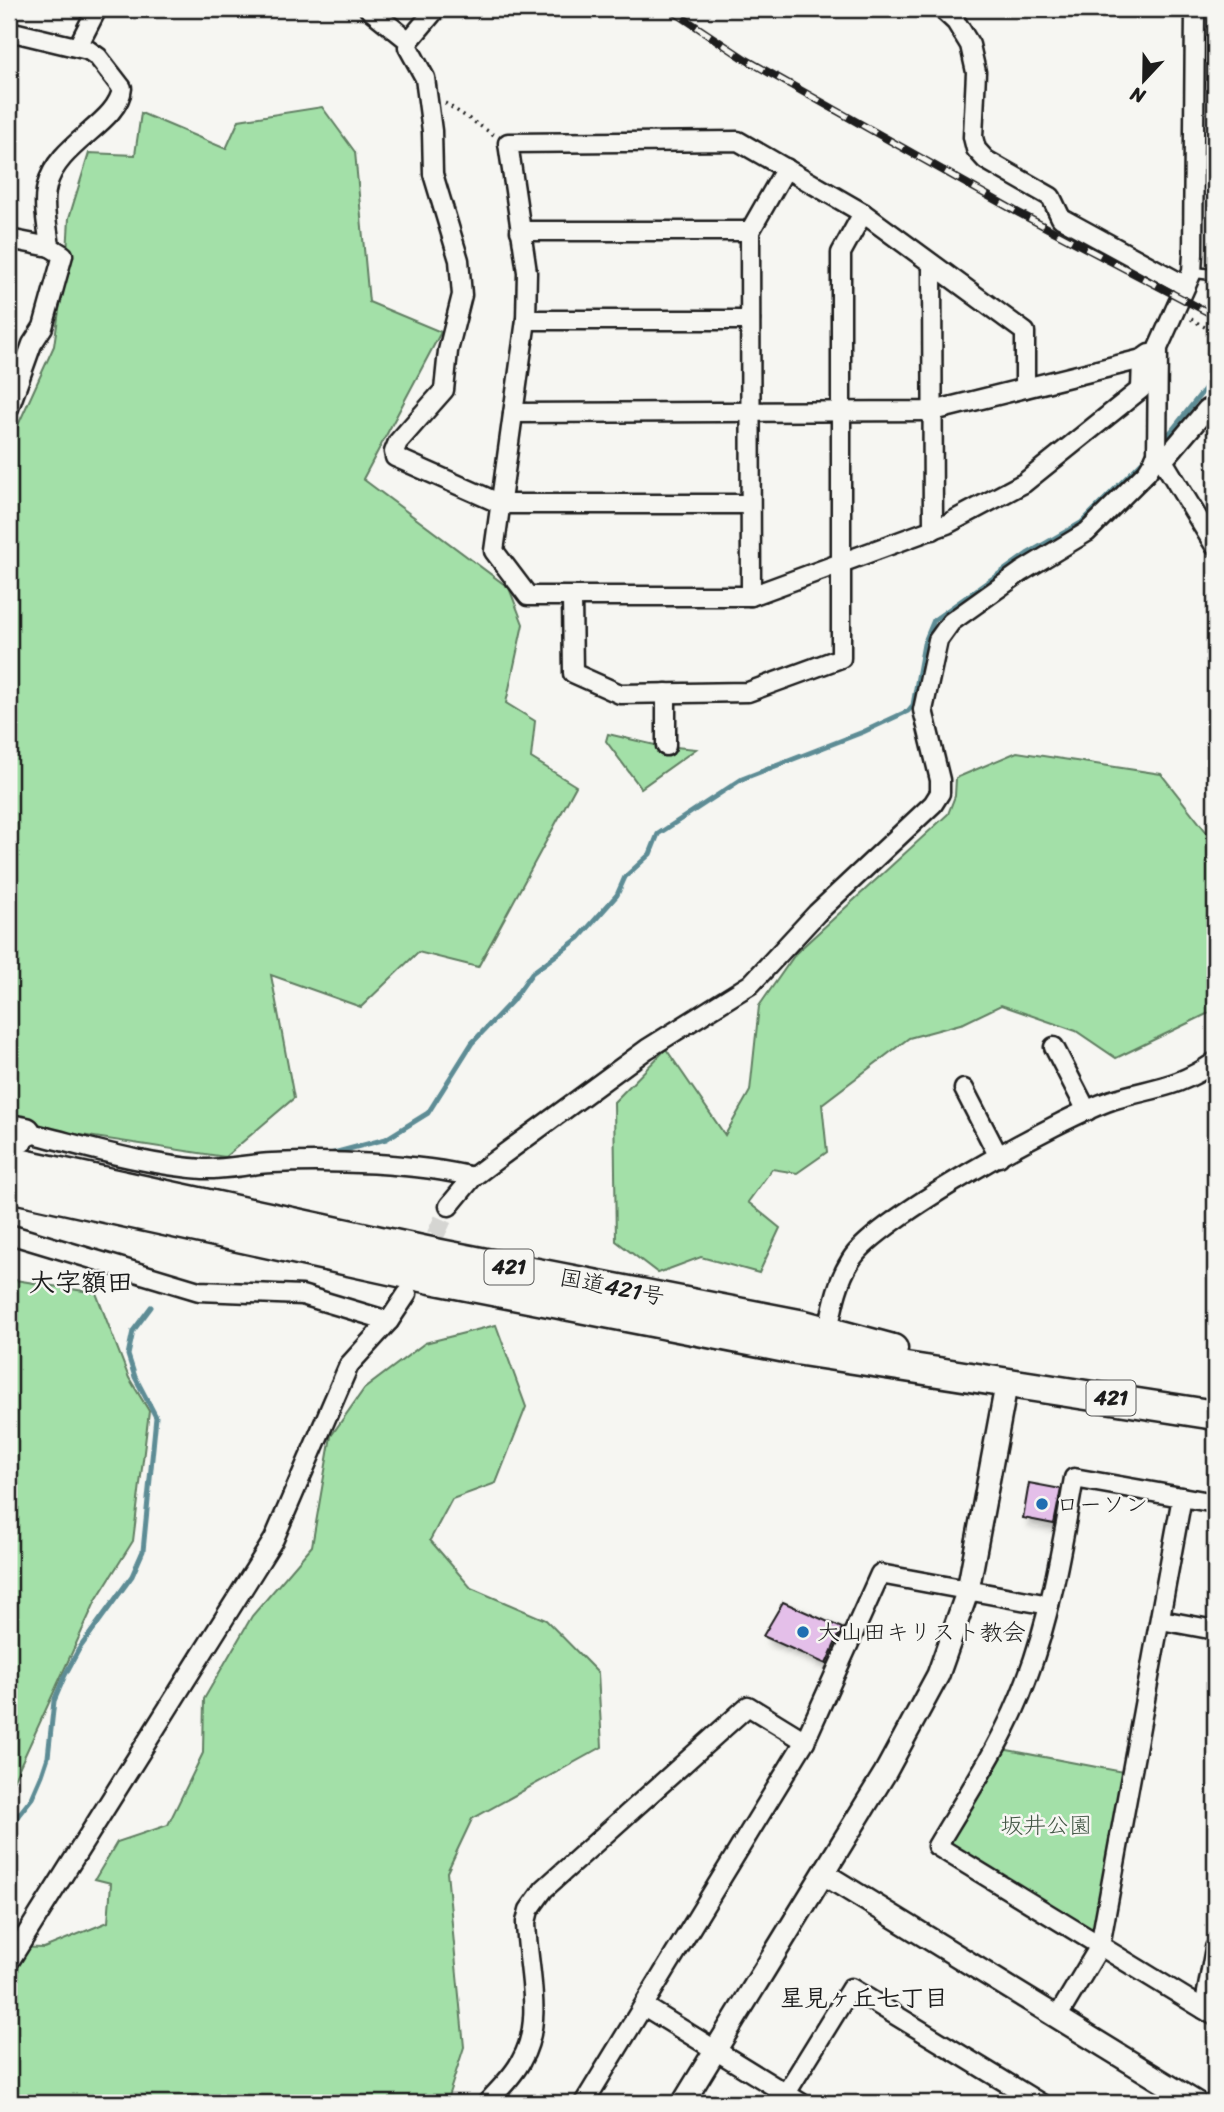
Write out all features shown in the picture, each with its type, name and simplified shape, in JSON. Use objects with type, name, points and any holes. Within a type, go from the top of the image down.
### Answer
[{"type":"highway","name":"国道421号","points":[[16,1142],[440,1254],[828,1331],[1007,1381]]},
{"type":"highway","name":"国道421号","points":[[9,1187],[430,1279],[796,1350],[1215,1415]]},
{"type":"street","points":[[78,46],[97,9]]},
{"type":"street","points":[[369,9],[409,41]]},
{"type":"street","points":[[436,9],[409,41],[408,47],[425,78],[433,174],[459,260],[462,295],[447,351],[444,390],[406,432],[394,452],[400,461],[500,504],[750,504]]},
{"type":"street","points":[[942,9],[956,22],[970,45],[976,72],[973,137],[976,149],[986,160],[1051,197],[1061,218],[1188,279]]},
{"type":"street","points":[[1195,9],[1196,225],[1188,279],[1158,348],[1158,459],[1215,546]]},
{"type":"street","points":[[9,31],[78,46],[98,57],[122,88],[117,108],[87,131],[63,156],[47,185],[50,247]]},
{"type":"street","points":[[1024,388],[1025,332],[863,213],[738,141],[508,144],[527,271],[526,320],[494,551],[528,596],[751,596],[933,530],[1024,484],[1116,411],[1141,389],[1142,359]]},
{"type":"street","points":[[751,596],[750,231],[786,168]]},
{"type":"street","points":[[572,597],[573,673],[620,694],[748,692],[841,659],[841,253],[863,213]]},
{"type":"street","points":[[520,231],[750,231]]},
{"type":"street","points":[[9,239],[50,247],[63,255],[43,327],[32,344],[12,388],[9,408]]},
{"type":"street","points":[[932,265],[933,530]]},
{"type":"street","points":[[526,320],[750,320]]},
{"type":"street","points":[[513,413],[933,411],[1142,359],[1158,348]]},
{"type":"street","points":[[449,1206],[473,1177],[647,1049],[751,984],[817,913],[933,804],[940,793],[940,780],[923,710],[934,654],[944,628],[1021,572],[1087,532],[1133,488],[1207,409]]},
{"type":"street","points":[[666,693],[666,746]]},
{"type":"street","points":[[1055,1047],[1087,1111]]},
{"type":"street","points":[[828,1331],[835,1294],[852,1258],[883,1231],[936,1194],[1048,1128],[1112,1101],[1190,1080],[1215,1062]]},
{"type":"street","points":[[964,1089],[999,1157]]},
{"type":"street","points":[[16,1142],[205,1169],[273,1163],[371,1165],[450,1171],[473,1177]]},
{"type":"street","points":[[9,1234],[199,1291],[302,1295],[390,1321]]},
{"type":"street","points":[[9,1962],[274,1539],[349,1365],[390,1321],[407,1294]]},
{"type":"street","points":[[683,2103],[923,1707],[949,1649],[968,1590],[1007,1381]]},
{"type":"street","points":[[1215,1503],[1074,1478],[1058,1573],[1018,1702],[981,1775],[937,1846],[1210,2013],[1215,1948]]},
{"type":"street","points":[[1058,2016],[1100,1945],[1182,1497]]},
{"type":"street","points":[[584,2103],[805,1741],[880,1574],[1049,1605]]},
{"type":"street","points":[[1161,1620],[1215,1630]]},
{"type":"street","points":[[487,2103],[519,2065],[531,2037],[533,2010],[526,1922],[530,1910],[544,1889],[748,1706],[805,1741]]},
{"type":"street","points":[[824,1874],[1198,2103]]},
{"type":"street","points":[[644,2006],[789,2100],[851,1988],[1040,2103]]},
{"type":"lane","points":[[1188,279],[1215,275]]},
{"type":"path","points":[[428,92],[508,144]]},
{"type":"path","points":[[1173,310],[1215,333]]},
{"type":"green space","points":[[322,107],[355,152],[369,302],[441,332],[363,479],[509,588],[523,624],[506,703],[535,721],[531,758],[576,786],[478,967],[418,952],[361,1007],[271,975],[294,1098],[225,1157],[9,1124],[9,595],[13,582],[9,576],[9,445],[54,346],[67,254],[69,218],[89,153],[135,155],[141,113],[226,149],[239,120]]},
{"type":"green space","points":[[1215,717],[1215,1010],[1116,1058],[1076,1031],[1001,1005],[964,1023],[909,1038],[822,1104],[827,1152],[797,1173],[772,1169],[748,1202],[780,1228],[759,1273],[701,1257],[658,1273],[616,1241],[614,1102],[666,1049],[725,1135],[750,1091],[759,1006],[796,953],[948,814],[955,796],[956,778],[1017,752],[1161,774],[1212,839],[1211,718]]},
{"type":"green space","points":[[608,734],[655,745],[696,749],[641,788],[606,741]]},
{"type":"green space","points":[[9,1279],[96,1293],[129,1378],[149,1411],[133,1541],[96,1600],[9,1790]]},
{"type":"green space","points":[[496,1325],[526,1407],[496,1483],[452,1499],[430,1540],[471,1588],[546,1620],[598,1673],[602,1747],[472,1819],[447,1872],[464,2047],[446,2103],[9,2103],[9,1947],[44,1948],[108,1922],[111,1883],[95,1879],[117,1842],[168,1825],[203,1753],[204,1699],[252,1616],[312,1546],[331,1436],[364,1389],[425,1343]]},
{"type":"green space","name":"坂井公園","points":[[1002,1749],[1123,1772],[1096,1927],[1088,1929],[953,1847],[951,1839],[990,1777]]},
{"type":"building","name":"ローソン","points":[[1029,1483],[1061,1489],[1054,1524],[1023,1518]]},
{"type":"building","name":"大山田キリスト教会","points":[[783,1602],[842,1628],[826,1664],[763,1636]]},
{"type":"waterway","points":[[1162,443],[1215,376]]},
{"type":"waterway","points":[[330,1154],[386,1139],[428,1113],[472,1043],[512,1001],[532,973],[579,938],[617,895],[625,877],[650,854],[658,834],[742,779],[863,732],[908,711],[913,705],[924,644],[934,620],[1027,554],[1081,523],[1150,454]]},
{"type":"waterway","points":[[9,1827],[32,1798],[42,1775],[48,1757],[54,1701],[65,1675],[79,1649],[132,1576],[143,1551],[156,1417],[135,1377],[128,1355],[133,1331],[151,1307]]},
{"type":"tunnel","points":[[424,1260],[449,1206]]},
{"type":"railway","points":[[670,9],[745,59],[1017,212],[1215,316]]},
{"type":"place","name":"ローソン","points":[[1042,1504]]},
{"type":"place","name":"大山田キリスト教会","points":[[803,1632]]},
{"type":"district","name":"大字額田","points":[[81,1282]]},
{"type":"district","name":"星見ヶ丘七丁目","points":[[864,1998]]}]
